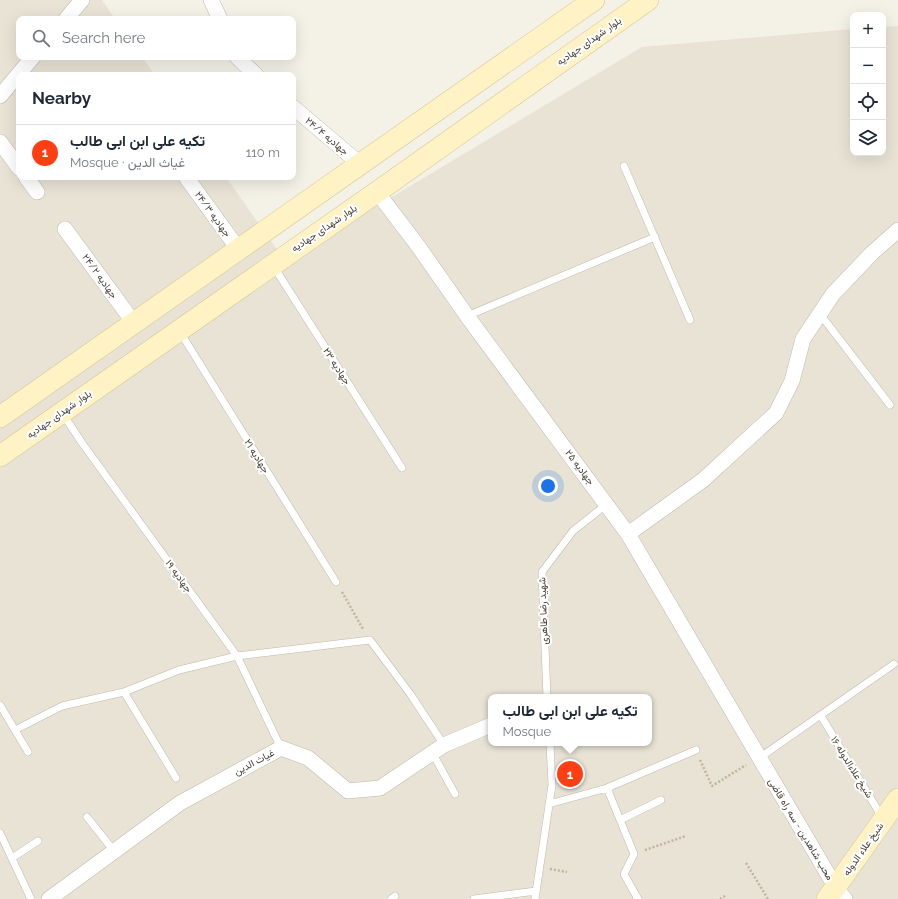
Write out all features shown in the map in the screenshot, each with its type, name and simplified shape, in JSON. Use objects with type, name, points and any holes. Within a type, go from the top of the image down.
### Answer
[{"type":"main road","points":[[0,417],[594,0]]},
{"type":"main road","name":"بلوار شهدای جهادیه","points":[[0,456],[648,0]]},
{"type":"main road","points":[[519,53],[536,78]]},
{"type":"main road","name":"شیخ علاء الدوله","points":[[836,895],[884,818],[898,799]]},
{"type":"street","points":[[69,16],[82,0]]},
{"type":"street","points":[[211,0],[219,16]]},
{"type":"street","points":[[20,72],[30,60]]},
{"type":"street","points":[[241,60],[253,72]]},
{"type":"street","points":[[0,96],[16,77]]},
{"type":"street","name":"جهادیه ۲۴/۴","points":[[296,110],[360,164]]},
{"type":"street","points":[[0,142],[16,164]]},
{"type":"street","points":[[28,180],[37,192]]},
{"type":"street","name":"جهادیه ۲۴/۳","points":[[188,180],[239,250]]},
{"type":"street","name":"جهادیه ۲۵","points":[[377,192],[628,534],[759,758]]},
{"type":"street","name":"جهادیه ۲۴/۲","points":[[65,229],[134,323]]},
{"type":"street","points":[[628,534],[703,480],[776,413],[792,381],[803,339],[833,294],[872,253],[898,230]]},
{"type":"street","name":"غیاث الدین","points":[[49,899],[180,802],[281,748],[308,758],[348,791],[380,788],[439,750],[488,726]]},
{"type":"street","name":"محب شاهدین - سه راه قاضی","points":[[759,758],[836,895]]},
{"type":"lane","points":[[624,166],[690,320]]},
{"type":"lane","points":[[467,316],[655,237]]},
{"type":"lane","name":"جهادیه ۲۳","points":[[272,264],[402,468]]},
{"type":"lane","points":[[820,314],[890,405]]},
{"type":"lane","name":"جهادیه ۲۱","points":[[178,330],[336,582]]},
{"type":"lane","name":"جهادیه ۱۹","points":[[62,412],[82,443],[238,656],[281,748]]},
{"type":"lane","name":"شهید رضا طاهری","points":[[547,694],[542,572],[574,531],[607,504]]},
{"type":"lane","points":[[15,730],[62,706],[124,692],[179,670],[238,656],[370,640],[411,695],[439,750],[455,794]]},
{"type":"lane","points":[[759,758],[894,664]]},
{"type":"lane","points":[[124,692],[176,778]]},
{"type":"lane","points":[[0,705],[28,752]]},
{"type":"lane","name":"شیخ علاءالدوله ۱۶","points":[[820,716],[884,818]]},
{"type":"lane","points":[[535,899],[552,785],[550,746]]},
{"type":"lane","points":[[549,804],[607,788],[696,750]]},
{"type":"lane","points":[[607,788],[634,854],[624,874],[638,899]]},
{"type":"lane","points":[[620,820],[661,800]]},
{"type":"lane","points":[[87,817],[114,852]]},
{"type":"lane","points":[[0,833],[32,899]]},
{"type":"lane","points":[[12,858],[38,841]]},
{"type":"lane","points":[[474,899],[536,891]]},
{"type":"path","points":[[336,582],[370,640]]},
{"type":"path","points":[[696,750],[712,786],[759,758]]},
{"type":"path","points":[[634,854],[686,836]]},
{"type":"path","points":[[746,863],[768,899]]},
{"type":"path","points":[[540,868],[567,872]]},
{"type":"path","points":[[720,899],[724,896]]},
{"type":"shaded area","points":[[0,0],[102,0],[113,16],[16,16],[16,60],[144,60],[153,72],[16,72],[16,180],[228,180],[285,261],[642,47],[850,29],[850,156],[886,156],[886,27],[898,26],[898,899],[0,899]]},
{"type":"place","name":"تکیه علی ابن ابی طالب","points":[[570,774]]}]
